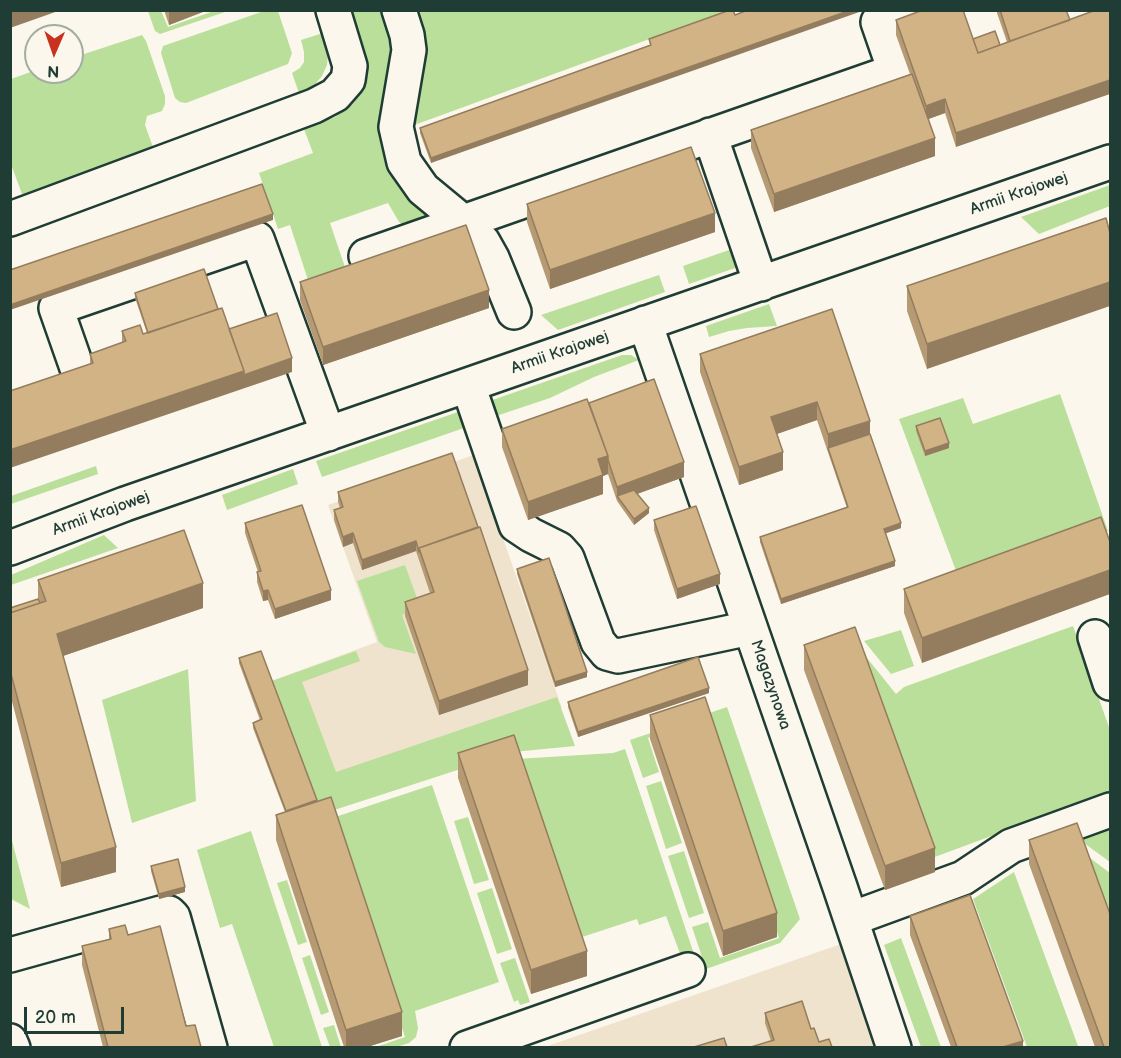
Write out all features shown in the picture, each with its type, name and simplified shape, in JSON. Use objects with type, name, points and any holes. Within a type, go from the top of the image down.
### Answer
[{"type":"street","points":[[10,219],[314,106],[335,95],[348,80],[350,66],[333,10]]},
{"type":"street","points":[[399,10],[409,50],[396,127],[404,162],[423,189],[464,222],[483,242],[514,312]]},
{"type":"street","points":[[366,256],[895,71],[878,22],[909,10]]},
{"type":"street","points":[[710,135],[761,284]]},
{"type":"street","name":"Armii Krajowej","points":[[10,548],[125,504],[1110,162]]},
{"type":"street","points":[[83,385],[56,308],[257,239],[328,434]]},
{"type":"street","name":"Magazynowa","points":[[645,323],[894,1047]]},
{"type":"street","points":[[468,385],[516,525],[531,536],[559,549],[567,558],[598,642],[607,653],[618,656],[750,628]]},
{"type":"street","points":[[1095,637],[1110,683]]},
{"type":"street","points":[[851,919],[963,878],[1011,846],[1110,810]]},
{"type":"street","points":[[10,955],[169,913],[173,917],[210,1047]]},
{"type":"street","points":[[467,1047],[688,970]]},
{"type":"street","points":[[10,1041],[13,1047]]},
{"type":"shaded area","points":[[474,455],[562,708],[374,771],[314,796],[271,681],[377,642],[328,505]]},
{"type":"shaded area","points":[[841,944],[876,1047],[542,1048]]},
{"type":"green space","points":[[148,11],[161,11],[168,27],[214,11],[228,11],[160,34],[155,31]]},
{"type":"green space","points":[[264,11],[278,11],[292,53],[288,64],[186,103],[175,98],[161,53],[163,46]]},
{"type":"green space","points":[[349,11],[387,11],[395,34],[392,76],[442,222],[410,229],[399,222],[388,203],[330,223],[347,273],[310,286],[290,225],[278,229],[259,173],[313,153],[304,129],[335,117],[353,104],[361,89]]},
{"type":"green space","points":[[414,11],[726,11],[409,127],[426,48]]},
{"type":"green space","points":[[323,33],[328,54],[327,65],[322,76],[312,88],[300,96],[292,73],[304,62],[301,40]]},
{"type":"green space","points":[[142,35],[165,96],[162,111],[147,116],[145,125],[154,150],[23,197],[11,164],[11,79],[24,74],[24,84],[84,84],[84,54]]},
{"type":"green space","points":[[1110,185],[1110,206],[1039,234],[1021,217]]},
{"type":"green space","points":[[732,249],[738,267],[689,284],[683,266]]},
{"type":"green space","points":[[659,275],[665,292],[558,330],[541,315]]},
{"type":"green space","points":[[769,304],[777,326],[747,328],[709,337],[706,326]]},
{"type":"green space","points":[[622,355],[631,355],[639,360],[594,377],[550,398],[487,419],[481,404]]},
{"type":"green space","points":[[1060,394],[1108,531],[961,584],[899,419],[963,398],[973,424]]},
{"type":"green space","points":[[458,412],[464,428],[322,477],[316,461]]},
{"type":"green space","points":[[96,466],[98,474],[11,504],[11,496]]},
{"type":"green space","points":[[293,469],[298,484],[227,510],[222,495]]},
{"type":"green space","points":[[104,535],[118,548],[11,585],[11,575]]},
{"type":"green space","points":[[405,565],[421,609],[402,615],[416,654],[385,647],[379,642],[357,581]]},
{"type":"green space","points":[[1073,626],[1110,730],[1110,792],[932,858],[863,653],[896,694],[904,687]]},
{"type":"green space","points":[[901,630],[914,666],[891,674],[864,641]]},
{"type":"green space","points":[[356,651],[360,661],[302,682],[336,772],[557,697],[575,746],[513,752],[322,814],[272,681]]},
{"type":"green space","points":[[188,669],[196,801],[132,823],[102,700]]},
{"type":"green space","points":[[727,707],[800,919],[780,943],[706,969],[692,927],[708,922],[720,958],[779,938],[706,719],[648,738],[659,772],[643,778],[630,740]]},
{"type":"green space","points":[[625,749],[697,963],[685,967],[666,916],[639,925],[637,919],[576,939],[517,759],[613,753]]},
{"type":"green space","points":[[661,781],[682,843],[666,849],[646,786]]},
{"type":"green space","points":[[432,785],[499,982],[415,1011],[418,1028],[416,1037],[409,1043],[396,1047],[376,1047],[405,1037],[332,818]]},
{"type":"green space","points":[[468,817],[489,880],[474,884],[454,821]]},
{"type":"green space","points":[[1110,822],[1110,862],[1081,841],[1079,834]]},
{"type":"green space","points":[[251,831],[322,1047],[274,1047],[232,924],[220,928],[197,850]]},
{"type":"green space","points":[[11,837],[30,909],[11,899]]},
{"type":"green space","points":[[684,851],[704,913],[689,918],[668,856]]},
{"type":"green space","points":[[1082,852],[1110,873],[1110,932]]},
{"type":"green space","points":[[1014,872],[1078,1046],[1027,1047],[973,899]]},
{"type":"green space","points":[[287,880],[307,942],[298,945],[277,883]]},
{"type":"green space","points":[[492,888],[512,949],[497,954],[477,893]]},
{"type":"green space","points":[[901,938],[941,1047],[921,1047],[884,945]]},
{"type":"green space","points":[[310,955],[329,1012],[321,1015],[302,958]]},
{"type":"green space","points":[[515,958],[530,1002],[520,1005],[518,1000],[514,1002],[500,963]]},
{"type":"green space","points":[[334,1025],[341,1047],[330,1047],[323,1028]]},
{"type":"building","points":[[733,10],[735,15],[748,10],[851,10],[431,158],[420,128],[651,45],[649,39]]},
{"type":"building","points":[[923,10],[963,10],[978,53],[1096,10],[1110,10],[1110,80],[956,133],[945,99],[926,106],[896,20]]},
{"type":"building","points":[[1000,10],[1066,10],[1070,20],[1010,41]]},
{"type":"building","points":[[995,31],[1000,45],[978,53],[973,39]]},
{"type":"building","points":[[912,74],[935,138],[774,194],[751,130]]},
{"type":"building","points":[[691,147],[715,213],[550,270],[527,204]]},
{"type":"building","points":[[262,184],[273,214],[10,305],[10,270]]},
{"type":"building","points":[[1106,218],[1110,233],[1110,282],[927,344],[907,286]]},
{"type":"building","points":[[466,225],[489,290],[323,347],[300,282]]},
{"type":"building","points":[[204,269],[218,309],[148,333],[135,293]]},
{"type":"building","points":[[222,308],[244,371],[10,450],[10,391],[93,363],[90,354],[126,341],[122,331],[140,325],[143,334]]},
{"type":"building","points":[[832,309],[870,421],[828,434],[817,402],[771,417],[783,452],[739,467],[700,354]]},
{"type":"building","points":[[277,313],[292,358],[244,375],[229,329]]},
{"type":"building","points":[[654,379],[684,462],[617,487],[589,403]]},
{"type":"building","points":[[587,399],[608,456],[598,459],[603,475],[528,502],[502,429]]},
{"type":"building","points":[[940,418],[949,443],[925,451],[916,426]]},
{"type":"building","points":[[870,434],[901,523],[884,529],[895,561],[781,599],[760,537],[848,507],[828,448]]},
{"type":"building","points":[[452,453],[478,527],[419,548],[419,552],[416,541],[362,560],[353,533],[343,537],[334,510],[343,507],[338,492]]},
{"type":"building","points":[[634,490],[649,508],[634,519],[617,496]]},
{"type":"building","points":[[302,505],[331,590],[275,609],[268,590],[263,591],[257,572],[261,571],[245,523]]},
{"type":"building","points":[[696,506],[720,574],[677,589],[654,520]]},
{"type":"building","points":[[1101,517],[1110,542],[1110,570],[922,638],[904,589]]},
{"type":"building","points":[[480,527],[528,670],[439,701],[405,602],[434,592],[419,548]]},
{"type":"building","points":[[184,530],[203,583],[57,634],[116,847],[61,863],[10,670],[10,613],[46,601],[38,580]]},
{"type":"building","points":[[549,558],[587,672],[555,682],[517,569]]},
{"type":"building","points":[[38,599],[40,603],[10,613],[10,608]]},
{"type":"building","points":[[855,627],[935,848],[885,866],[804,645]]},
{"type":"building","points":[[261,651],[317,800],[286,811],[253,723],[262,719],[239,658]]},
{"type":"building","points":[[698,657],[709,688],[578,732],[568,702]]},
{"type":"building","points":[[705,697],[777,913],[723,931],[650,715]]},
{"type":"building","points":[[514,735],[587,951],[531,970],[458,753]]},
{"type":"building","points":[[331,797],[402,1012],[346,1030],[276,815]]},
{"type":"building","points":[[1077,823],[1110,914],[1110,1047],[1104,1047],[1029,840]]},
{"type":"building","points":[[178,859],[185,887],[159,894],[151,866]]},
{"type":"building","points":[[970,895],[1023,1041],[1003,1047],[957,1047],[910,916]]},
{"type":"building","points":[[125,925],[128,935],[160,926],[186,1026],[195,1025],[201,1047],[108,1047],[82,946],[111,939],[109,929]]},
{"type":"building","points":[[802,1001],[811,1029],[814,1028],[819,1042],[829,1039],[832,1047],[751,1047],[774,1040],[765,1013]]},
{"type":"building","points":[[724,1038],[727,1047],[694,1047]]}]
